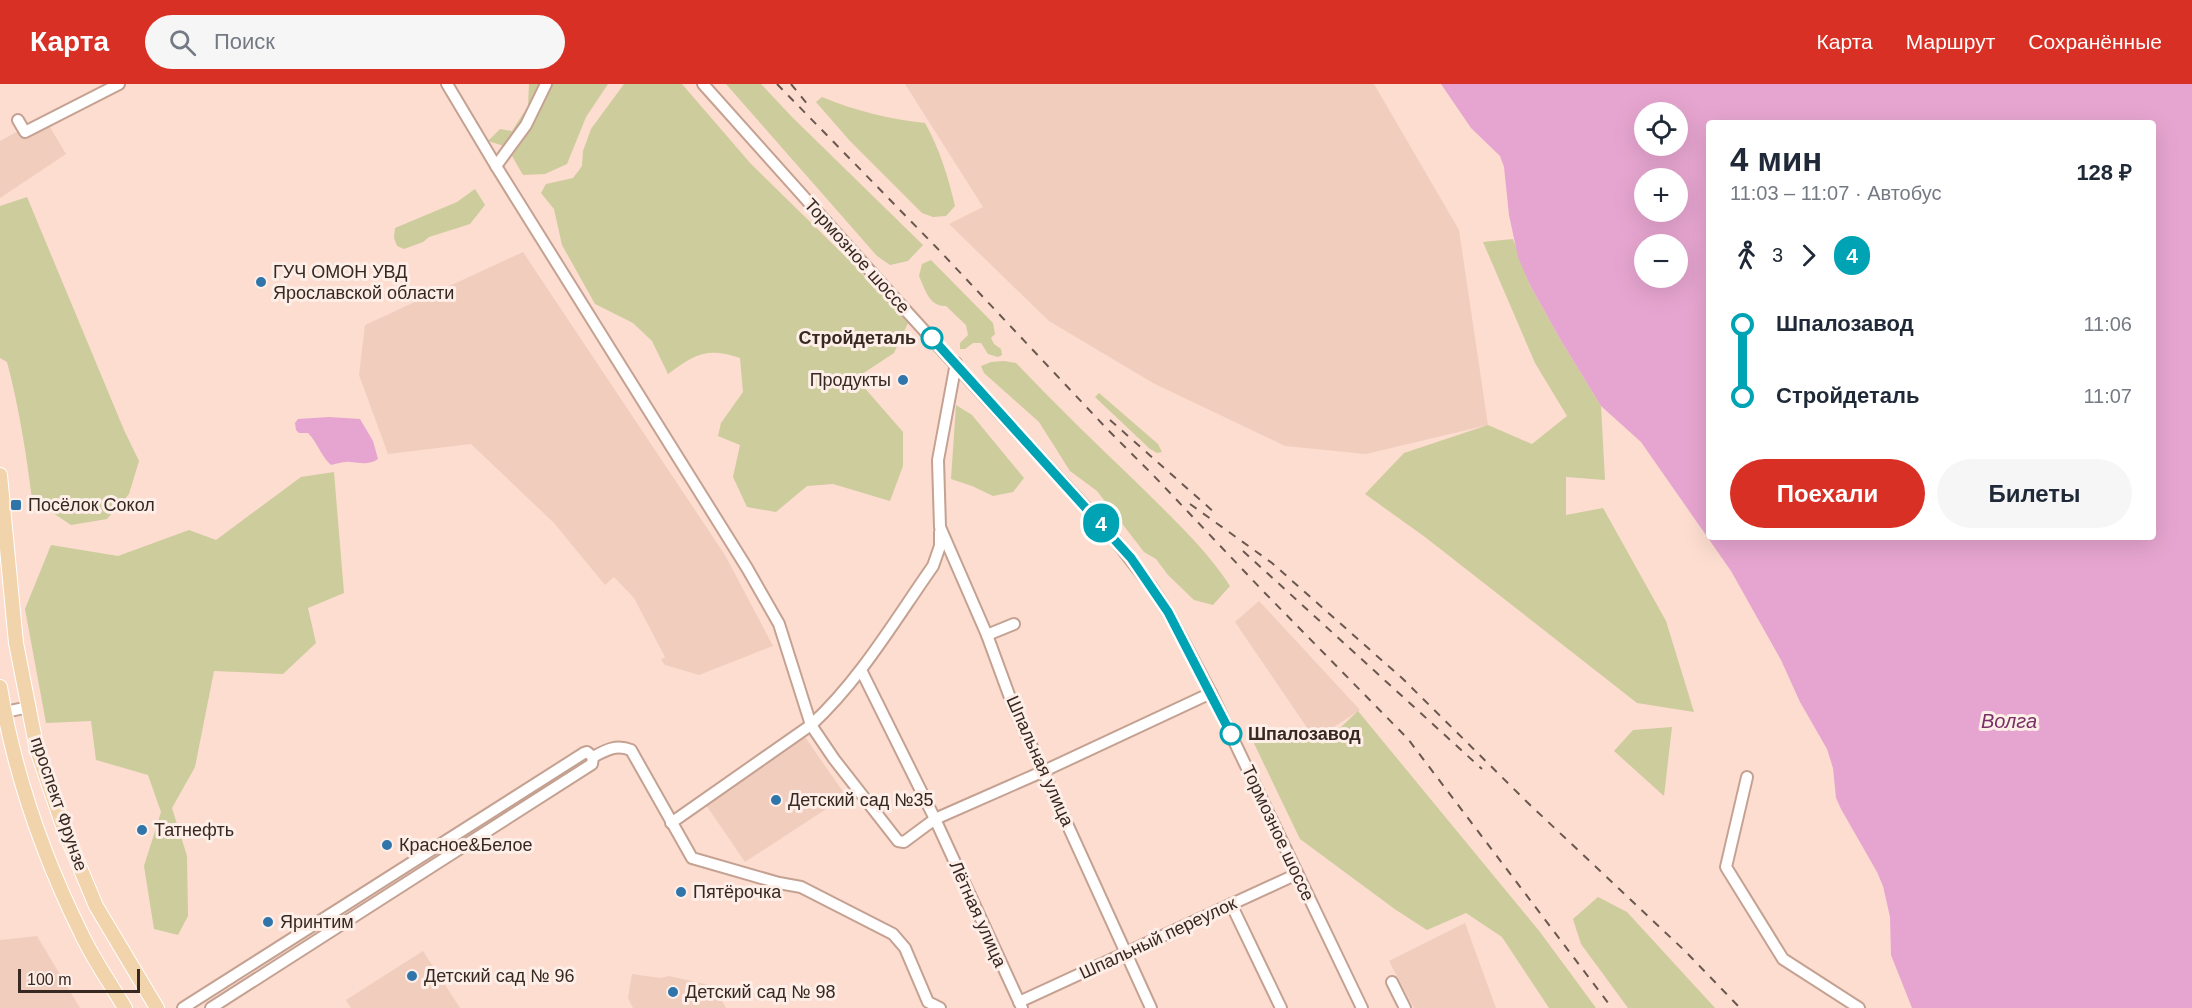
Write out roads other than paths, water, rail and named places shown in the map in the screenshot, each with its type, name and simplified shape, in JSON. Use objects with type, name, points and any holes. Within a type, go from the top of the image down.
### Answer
[{"type":"main road","name":"проспект Фрунзе","points":[[0,475],[16,643],[37,750],[64,829],[96,906],[157,1008]]},
{"type":"main road","name":"проспект Фрунзе","points":[[0,687],[2,713],[39,835],[82,936],[125,1008]]},
{"type":"street","points":[[18,120],[25,132],[105,87],[119,84]]},
{"type":"street","points":[[447,84],[779,624],[811,724],[834,759],[898,841],[904,842],[935,819],[1211,693]]},
{"type":"street","points":[[496,166],[526,125],[546,84]]},
{"type":"street","name":"Тормозное шоссе","points":[[703,84],[890,294],[956,363],[1131,558],[1168,612],[1211,693],[1362,1008]]},
{"type":"street","name":"Шпальная улица","points":[[956,363],[938,460],[940,527],[987,635],[1012,703],[1151,1008]]},
{"type":"street","points":[[671,823],[811,724],[831,706],[861,670],[933,566],[940,546],[940,527]]},
{"type":"street","points":[[987,635],[1014,624]]},
{"type":"street","name":"Лётная улица","points":[[861,670],[935,819],[1020,1005]]},
{"type":"street","points":[[2,713],[29,707]]},
{"type":"street","points":[[593,757],[609,748],[620,747],[631,750],[692,858],[801,887],[893,934],[904,948],[928,1002],[940,1008]]},
{"type":"street","points":[[183,1008],[584,753],[587,752],[593,757]]},
{"type":"street","points":[[211,1008],[592,764],[593,757]]},
{"type":"street","points":[[1747,777],[1726,867],[1783,959],[1859,1008]]},
{"type":"street","name":"Шпальный переулок","points":[[1020,1005],[1127,952],[1297,874]]},
{"type":"street","points":[[1231,904],[1281,1008]]},
{"type":"street","points":[[1392,982],[1405,1008]]},
{"type":"water","name":"Волга","points":[[1441,84],[2192,84],[2192,1008],[1912,1008],[1891,955],[1890,917],[1883,886],[1836,798],[1833,768],[1827,749],[1731,571],[1709,540],[2156,540],[2156,120],[1706,120],[1706,535],[1641,442],[1601,406],[1530,285],[1518,257],[1509,215],[1504,167],[1500,156],[1471,128]]},
{"type":"water","points":[[329,417],[360,419],[373,441],[378,459],[368,463],[345,462],[331,465],[308,433],[299,433],[296,430],[295,423],[298,419]]},
{"type":"railway","points":[[777,84],[1408,739],[1612,1008]]},
{"type":"railway","points":[[791,84],[808,105]]},
{"type":"railway","points":[[1110,420],[1215,513]]},
{"type":"railway","points":[[1190,504],[1272,563],[1403,679],[1527,802],[1685,951],[1740,1008]]},
{"type":"railway","points":[[1243,551],[1482,769]]},
{"type":"place","name":"ГУЧ ОМОН УВД Ярославской области","points":[[261,282]]},
{"type":"place","name":"Стройдеталь","points":[[932,338]]},
{"type":"place","name":"Продукты","points":[[903,380]]},
{"type":"place","name":"Посёлок Сокол","points":[[16,505]]},
{"type":"place","name":"Шпалозавод","points":[[1231,734]]},
{"type":"place","name":"Детский сад №35","points":[[776,800]]},
{"type":"place","name":"Татнефть","points":[[142,830]]},
{"type":"place","name":"Красное&Белое","points":[[387,845]]},
{"type":"place","name":"Пятёрочка","points":[[681,892]]},
{"type":"place","name":"Яринтим","points":[[268,922]]},
{"type":"place","name":"Детский сад № 96","points":[[412,976]]},
{"type":"place","name":"Детский сад № 98","points":[[673,992]]}]
